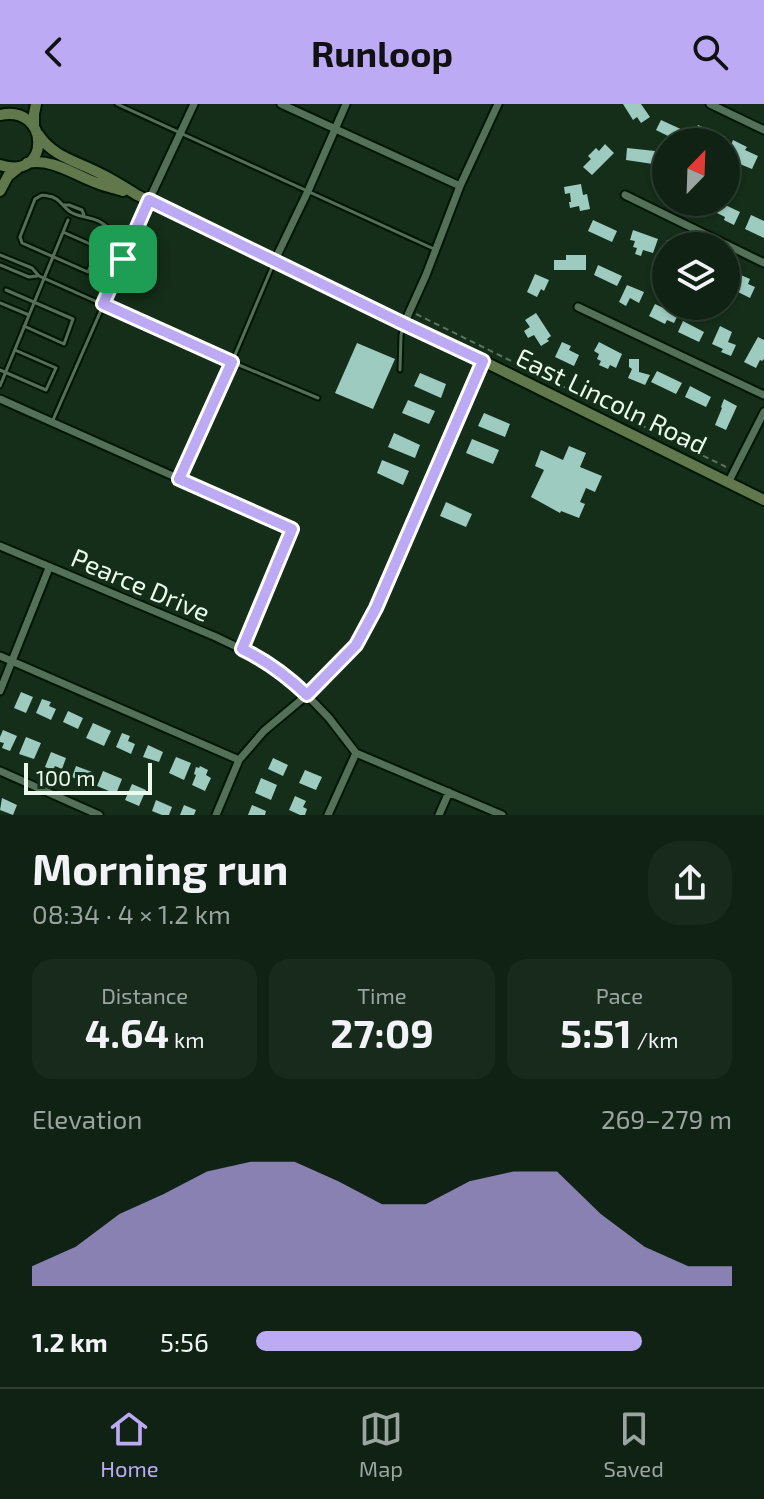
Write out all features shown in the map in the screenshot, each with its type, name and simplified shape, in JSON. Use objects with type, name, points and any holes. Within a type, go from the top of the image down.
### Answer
[{"type":"main road","points":[[3,114],[20,104]]},
{"type":"main road","points":[[0,191],[8,176],[34,157],[38,149],[34,114],[36,104]]},
{"type":"main road","name":"East Lincoln Road","points":[[3,114],[25,116],[47,147],[137,195]]},
{"type":"main road","name":"East Lincoln Road","points":[[0,165],[11,168],[37,161],[49,162],[99,184],[149,200],[764,500]]},
{"type":"street","points":[[149,200],[194,104]]},
{"type":"street","points":[[281,104],[460,186]]},
{"type":"street","points":[[274,262],[346,104]]},
{"type":"street","points":[[404,324],[460,186],[498,104]]},
{"type":"street","points":[[710,104],[764,130]]},
{"type":"street","points":[[625,195],[764,263]]},
{"type":"street","points":[[578,307],[764,395]]},
{"type":"street","points":[[216,815],[239,760],[264,731],[307,695],[356,645],[376,608],[483,361]]},
{"type":"street","points":[[0,399],[292,529],[242,649]]},
{"type":"street","points":[[728,483],[764,412]]},
{"type":"street","name":"Pearce Drive","points":[[0,546],[262,659],[307,695],[356,753],[502,815]]},
{"type":"street","points":[[0,691],[49,568]]},
{"type":"street","points":[[0,656],[239,760]]},
{"type":"street","points":[[328,815],[356,753]]},
{"type":"street","points":[[0,771],[99,815]]},
{"type":"street","points":[[439,815],[449,792]]},
{"type":"lane","points":[[117,104],[435,250]]},
{"type":"lane","points":[[98,248],[88,272],[22,243],[20,237],[37,196],[52,196],[67,210],[105,224],[113,236],[104,250]]},
{"type":"lane","points":[[52,422],[149,200]]},
{"type":"lane","points":[[0,386],[42,277],[68,220]]},
{"type":"lane","points":[[63,232],[123,259]]},
{"type":"lane","points":[[0,255],[32,268],[42,277],[318,398]]},
{"type":"lane","points":[[179,479],[274,262]]},
{"type":"lane","points":[[0,265],[29,277],[42,277]]},
{"type":"lane","points":[[6,290],[73,319],[64,344],[24,326]]},
{"type":"lane","points":[[0,303],[29,315]]},
{"type":"lane","points":[[400,370],[404,324]]},
{"type":"lane","points":[[0,370],[46,390],[56,368],[15,350]]},
{"type":"path","points":[[410,311],[734,471]]},
{"type":"building","points":[[623,104],[641,104],[650,117],[641,123],[637,117],[633,120]]},
{"type":"building","points":[[661,120],[678,128],[657,128]]},
{"type":"building","points":[[605,144],[614,153],[592,175],[583,167],[591,159],[588,156]]},
{"type":"building","points":[[740,144],[747,147],[745,150],[758,156],[752,169],[740,164]]},
{"type":"building","points":[[627,148],[652,151],[652,164],[626,160]]},
{"type":"building","points":[[581,184],[590,209],[580,211],[579,206],[570,208],[570,193],[565,194],[564,187]]},
{"type":"building","points":[[751,215],[764,221],[764,238],[745,229]]},
{"type":"building","points":[[738,216],[734,225],[724,220],[725,217]]},
{"type":"building","points":[[593,220],[617,231],[612,242],[588,231]]},
{"type":"building","points":[[633,230],[652,237],[652,253],[643,250],[641,256],[635,254],[635,241],[630,240]]},
{"type":"building","points":[[566,255],[586,255],[586,270],[554,270],[554,260],[566,260]]},
{"type":"building","points":[[598,265],[622,276],[617,286],[594,275]]},
{"type":"building","points":[[535,274],[549,280],[537,297],[527,292]]},
{"type":"building","points":[[740,275],[750,279],[748,284],[755,287],[750,298],[740,293]]},
{"type":"building","points":[[627,285],[644,292],[639,303],[630,298],[626,306],[619,302]]},
{"type":"building","points":[[536,313],[551,336],[541,346],[534,335],[528,338],[524,331],[530,327],[525,320]]},
{"type":"building","points":[[683,321],[704,332],[699,342],[678,332]]},
{"type":"building","points":[[720,326],[732,332],[728,342],[736,345],[731,356],[712,344]]},
{"type":"building","points":[[758,337],[764,340],[764,359],[756,368],[744,362]]},
{"type":"building","points":[[562,342],[579,355],[574,366],[555,357]]},
{"type":"building","points":[[599,342],[622,354],[616,368],[599,365],[599,354],[594,351]]},
{"type":"building","points":[[357,343],[395,359],[373,409],[335,393]]},
{"type":"building","points":[[629,359],[639,359],[639,372],[650,375],[645,385],[628,378],[632,369]]},
{"type":"building","points":[[657,371],[682,383],[676,394],[651,382]]},
{"type":"building","points":[[420,373],[446,384],[441,398],[414,386]]},
{"type":"building","points":[[690,386],[711,397],[706,407],[685,397]]},
{"type":"building","points":[[724,399],[737,406],[726,430],[715,425]]},
{"type":"building","points":[[408,400],[435,411],[429,424],[402,413]]},
{"type":"building","points":[[484,413],[510,424],[505,437],[478,426]]},
{"type":"building","points":[[394,433],[420,445],[415,458],[388,447]]},
{"type":"building","points":[[472,439],[499,450],[493,464],[466,453]]},
{"type":"building","points":[[569,446],[586,453],[580,467],[602,476],[595,492],[586,488],[580,502],[585,504],[579,518],[560,513],[531,497],[544,470],[535,466],[541,450],[563,460]]},
{"type":"building","points":[[382,460],[409,471],[403,485],[377,473]]},
{"type":"building","points":[[446,502],[472,514],[466,527],[440,516]]},
{"type":"building","points":[[21,692],[33,697],[26,713],[14,708]]},
{"type":"building","points":[[42,699],[51,702],[49,706],[56,709],[51,720],[36,713]]},
{"type":"building","points":[[68,711],[83,718],[78,729],[63,722]]},
{"type":"building","points":[[93,723],[111,731],[104,746],[86,738]]},
{"type":"building","points":[[3,730],[17,736],[10,751],[2,748],[4,743],[0,742]]},
{"type":"building","points":[[122,733],[130,736],[128,741],[135,744],[131,754],[116,747]]},
{"type":"building","points":[[26,737],[41,743],[34,759],[19,754]]},
{"type":"building","points":[[148,745],[163,752],[159,762],[143,757]]},
{"type":"building","points":[[51,752],[66,758],[62,769],[45,767]]},
{"type":"building","points":[[176,757],[191,763],[184,780],[169,773]]},
{"type":"building","points":[[273,758],[288,765],[283,776],[268,769]]},
{"type":"building","points":[[76,766],[92,772],[87,784],[72,777]]},
{"type":"building","points":[[196,767],[208,770],[206,775],[211,778],[205,791],[192,785]]},
{"type":"building","points":[[305,770],[322,777],[316,790],[299,783]]},
{"type":"building","points":[[103,771],[122,779],[116,794],[97,786]]},
{"type":"building","points":[[261,778],[277,785],[271,800],[255,793]]},
{"type":"building","points":[[132,784],[146,790],[139,806],[125,800]]},
{"type":"building","points":[[295,796],[306,801],[303,807],[307,809],[305,815],[289,810]]},
{"type":"building","points":[[2,798],[17,805],[13,815],[0,810]]},
{"type":"building","points":[[156,800],[172,807],[169,815],[152,811]]},
{"type":"building","points":[[184,805],[196,810],[194,815],[180,815]]},
{"type":"building","points":[[252,805],[266,811],[265,815],[248,815]]},
{"type":"route","points":[[149,200],[483,361],[376,608],[356,645],[307,695],[289,678],[242,649],[292,529],[179,479],[232,362],[103,304],[123,259],[149,200]]}]
